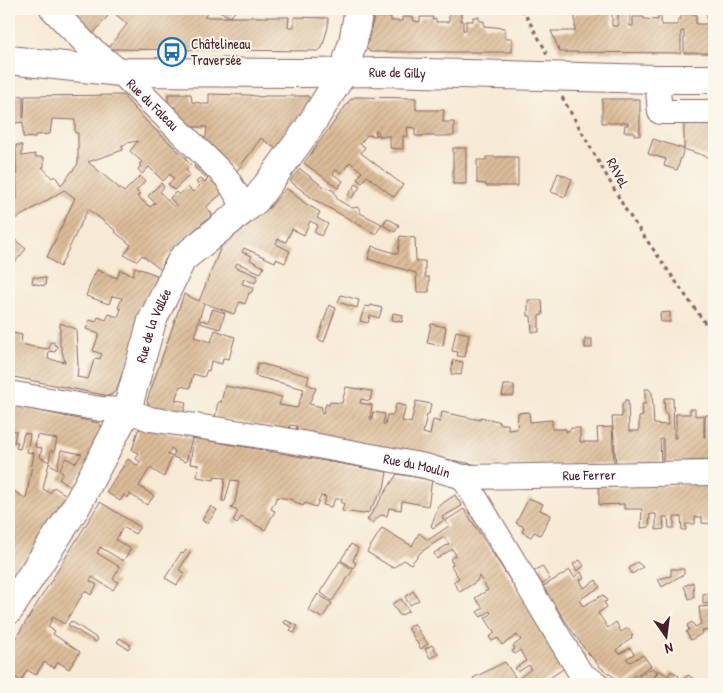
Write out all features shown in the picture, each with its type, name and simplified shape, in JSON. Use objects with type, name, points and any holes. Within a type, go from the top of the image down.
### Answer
[{"type":"main road","name":"Rue de la Vallée","points":[[9,610],[76,506],[127,410],[152,321],[182,259],[256,200],[296,144],[343,73],[353,42],[359,9]]},
{"type":"main road","points":[[9,48],[80,69]]},
{"type":"main road","points":[[9,60],[80,69]]},
{"type":"main road","name":"Rue de Gilly","points":[[80,69],[120,72],[384,72],[714,79]]},
{"type":"street","name":"Rue du Faleau","points":[[52,9],[87,45],[120,72],[226,177],[245,208]]},
{"type":"street","points":[[657,79],[660,112],[714,112]]},
{"type":"street","points":[[9,393],[101,409],[127,410]]},
{"type":"street","name":"Rue du Moulin","points":[[127,410],[150,420],[290,441],[425,466],[463,477],[581,681]]},
{"type":"street","name":"Rue Ferrer","points":[[463,477],[714,473]]},
{"type":"path","name":"RAVeL","points":[[522,9],[545,48],[551,76],[627,212],[714,336]]},
{"type":"building","points":[[65,9],[211,9],[204,17],[289,17],[288,27],[294,27],[294,17],[328,18],[328,27],[322,48],[318,51],[108,49],[127,24],[112,11],[93,34]]},
{"type":"building","points":[[216,9],[238,9],[230,17]]},
{"type":"building","points":[[449,9],[461,9],[463,30],[466,30],[466,21],[473,21],[473,17],[479,17],[479,21],[484,21],[484,26],[505,28],[505,38],[512,38],[512,52],[370,52],[366,48],[374,17],[391,17],[391,21],[402,21],[402,17],[413,17],[414,21],[420,22],[420,17],[433,17],[432,20],[436,19],[436,22],[449,22]]},
{"type":"building","points":[[612,9],[612,26],[618,26],[618,9],[630,9],[630,26],[633,26],[633,17],[658,20],[658,16],[661,16],[661,25],[678,25],[678,19],[681,19],[681,14],[696,14],[696,24],[707,24],[707,9],[714,9],[714,53],[684,53],[684,31],[681,31],[681,53],[560,52],[551,31],[575,31],[575,13],[595,14],[595,10]]},
{"type":"building","points":[[168,94],[191,94],[192,102],[201,104],[209,104],[209,94],[262,97],[308,96],[311,101],[276,149],[261,138],[237,171],[205,143],[207,127],[186,127],[176,119],[176,107],[168,107]]},
{"type":"building","points":[[9,95],[23,96],[24,118],[25,96],[125,95],[125,98],[145,120],[186,158],[191,165],[186,170],[190,175],[174,190],[168,184],[174,179],[170,174],[163,181],[149,167],[142,174],[138,169],[141,166],[139,164],[142,162],[130,151],[138,141],[126,143],[126,145],[122,145],[123,150],[88,162],[124,192],[140,176],[145,181],[136,191],[140,194],[137,196],[150,207],[155,203],[148,196],[161,183],[164,187],[160,192],[174,207],[176,205],[170,198],[176,192],[179,195],[188,187],[193,192],[200,186],[196,182],[201,178],[205,182],[208,179],[194,166],[198,162],[225,191],[206,207],[212,214],[210,218],[203,222],[173,250],[164,261],[161,270],[142,255],[137,261],[124,255],[131,245],[88,209],[60,267],[47,257],[75,198],[64,190],[9,223],[9,204],[17,199],[16,145],[22,145],[22,156],[35,154],[35,157],[44,157],[44,167],[42,167],[52,178],[55,176],[61,185],[78,164],[78,133],[75,133],[75,120],[52,119],[50,134],[35,135],[35,138],[23,137],[23,122],[9,124]]},
{"type":"building","points":[[355,97],[416,98],[416,110],[444,110],[443,122],[454,122],[454,136],[415,136],[415,128],[407,127],[408,136],[403,136],[403,149],[390,148],[390,136],[378,136],[378,131],[375,131],[376,136],[367,135],[360,144],[365,147],[361,153],[403,185],[394,197],[367,176],[362,183],[357,179],[362,172],[350,162],[342,173],[336,170],[333,174],[343,181],[338,188],[304,163],[350,100]]},
{"type":"building","points":[[602,99],[640,99],[640,136],[634,135],[634,132],[624,132],[625,125],[628,125],[628,123],[602,123]]},
{"type":"building","points":[[714,101],[714,159],[684,149],[684,120]]},
{"type":"building","points":[[653,139],[684,149],[677,170],[664,166],[666,159],[648,154]]},
{"type":"building","points":[[453,148],[466,148],[466,184],[453,184]]},
{"type":"building","points":[[486,157],[518,157],[518,186],[486,186],[486,184],[477,183],[477,160],[486,160]]},
{"type":"building","points":[[300,169],[321,185],[334,191],[338,200],[352,208],[357,207],[360,209],[360,213],[382,224],[376,234],[313,199],[290,181]]},
{"type":"building","points":[[558,173],[572,179],[565,197],[551,192]]},
{"type":"building","points":[[356,184],[360,187],[352,198],[348,195]]},
{"type":"building","points":[[286,188],[320,212],[317,218],[328,224],[321,236],[314,232],[318,225],[310,221],[304,235],[292,229],[286,242],[278,239],[276,244],[290,251],[285,263],[276,259],[275,262],[244,248],[242,252],[252,256],[250,260],[264,267],[261,273],[237,263],[235,267],[258,276],[255,283],[244,279],[242,284],[254,287],[251,293],[249,293],[245,304],[240,302],[234,314],[204,303],[194,337],[211,342],[215,330],[235,337],[229,359],[223,358],[222,364],[211,361],[209,371],[207,370],[204,377],[193,374],[190,388],[180,386],[175,400],[186,402],[184,413],[150,407],[147,401],[184,294],[199,301],[223,242],[270,207]]},
{"type":"building","points":[[387,218],[399,225],[395,232],[383,225]]},
{"type":"building","points":[[400,236],[415,238],[416,261],[425,261],[425,277],[429,277],[429,292],[417,292],[416,273],[368,259],[372,246],[398,254]]},
{"type":"building","points":[[13,238],[26,249],[9,269],[9,248],[11,245],[9,243]]},
{"type":"building","points":[[135,267],[159,276],[125,372],[123,372],[115,392],[109,396],[9,376],[9,332],[22,335],[21,344],[34,347],[49,349],[50,342],[54,342],[54,345],[57,346],[55,352],[49,351],[48,359],[65,362],[60,344],[60,323],[76,329],[77,377],[88,379],[94,360],[96,358],[100,359],[102,354],[93,351],[99,334],[86,329],[90,320],[96,322],[98,317],[106,320],[109,314],[118,317],[121,309],[118,308],[122,298],[112,296],[109,304],[86,296],[93,277],[97,270],[117,278],[120,270],[133,275]]},
{"type":"building","points":[[33,277],[46,278],[45,286],[32,283]]},
{"type":"building","points":[[341,295],[359,300],[357,308],[338,302]]},
{"type":"building","points":[[528,300],[542,300],[543,315],[539,316],[539,332],[532,332],[531,316],[528,316]]},
{"type":"building","points":[[329,305],[336,308],[324,342],[318,339]]},
{"type":"building","points":[[371,305],[382,308],[379,318],[370,315],[368,323],[360,321],[365,306],[370,307]]},
{"type":"building","points":[[213,309],[225,313],[220,329],[200,323],[201,320],[208,322]]},
{"type":"building","points":[[670,312],[670,322],[661,322],[660,313]]},
{"type":"building","points":[[393,313],[403,315],[402,322],[392,320]]},
{"type":"building","points":[[431,324],[446,327],[443,346],[427,343]]},
{"type":"building","points":[[456,331],[469,334],[465,357],[457,356],[458,352],[452,351]]},
{"type":"building","points":[[585,339],[592,339],[592,348],[585,348]]},
{"type":"building","points":[[453,360],[463,362],[461,375],[451,374]]},
{"type":"building","points":[[258,363],[309,376],[307,384],[316,388],[309,404],[322,407],[321,413],[323,414],[326,404],[329,405],[330,402],[342,403],[346,387],[372,391],[370,401],[361,399],[360,403],[372,405],[370,419],[372,420],[373,412],[385,414],[383,424],[385,425],[387,415],[393,415],[396,404],[406,406],[402,421],[411,423],[416,401],[431,404],[423,433],[430,435],[433,420],[440,422],[442,412],[480,420],[480,417],[498,421],[500,424],[508,424],[508,430],[517,429],[518,413],[529,412],[530,422],[552,420],[552,429],[566,429],[566,432],[571,428],[580,428],[580,442],[598,442],[597,428],[612,427],[614,463],[489,467],[296,431],[297,426],[290,425],[289,430],[215,418],[218,402],[221,402],[225,386],[282,397],[279,405],[297,408],[304,389],[255,376]]},
{"type":"building","points":[[504,385],[514,385],[514,396],[502,396]]},
{"type":"building","points":[[645,389],[649,389],[652,393],[654,424],[668,425],[664,398],[673,398],[674,438],[676,438],[676,414],[690,414],[690,409],[695,409],[695,416],[704,415],[705,437],[706,415],[712,415],[712,409],[714,409],[714,460],[663,462],[663,439],[660,439],[661,462],[616,463],[612,417],[622,417],[622,403],[628,400],[629,431],[639,431],[639,417],[643,416],[642,404],[645,404]]},
{"type":"building","points":[[9,405],[99,423],[102,428],[90,461],[72,488],[59,479],[63,473],[59,470],[66,458],[75,463],[82,454],[61,450],[57,469],[49,463],[43,489],[50,493],[54,487],[68,496],[9,588],[9,488],[26,499],[34,453],[27,452],[30,434],[24,433],[20,449],[16,448],[18,442],[14,442],[16,431],[9,430]],"holes":[[[37,435],[57,439],[54,452],[51,450],[49,462],[40,457],[42,448],[35,447]]]},
{"type":"building","points":[[143,428],[192,438],[186,462],[173,457],[175,451],[171,448],[168,455],[172,456],[164,477],[150,468],[139,486],[154,496],[147,505],[130,494],[128,498],[124,495],[120,501],[106,492],[128,459],[138,466],[140,462],[136,459],[139,453],[132,450],[138,430]]},
{"type":"building","points":[[194,438],[387,472],[384,488],[368,513],[365,512],[364,514],[342,511],[344,503],[341,503],[342,499],[335,499],[331,507],[323,505],[326,497],[321,496],[316,507],[305,503],[303,506],[290,499],[277,497],[271,509],[275,511],[265,530],[241,517],[237,524],[233,521],[238,511],[231,508],[235,502],[239,481],[231,480],[225,501],[222,501],[225,478],[214,477],[214,480],[197,477],[199,465],[190,464]]},
{"type":"building","points":[[397,474],[432,480],[428,506],[402,501],[401,510],[389,508],[387,516],[381,515],[372,523],[367,520]]},
{"type":"building","points":[[714,484],[713,524],[702,523],[702,517],[695,517],[695,524],[686,524],[686,530],[682,530],[681,517],[674,517],[674,528],[669,528],[668,517],[663,517],[664,529],[656,530],[656,514],[650,514],[649,527],[641,528],[642,509],[624,509],[624,504],[599,505],[599,487]]},
{"type":"building","points":[[455,495],[462,506],[442,517],[444,520],[433,528],[431,526],[437,507]]},
{"type":"building","points":[[529,498],[543,504],[540,510],[551,515],[540,535],[534,532],[531,537],[522,532],[524,527],[516,523]]},
{"type":"building","points":[[100,502],[140,527],[135,534],[123,527],[116,540],[131,549],[123,561],[100,547],[97,553],[120,567],[113,579],[118,582],[113,590],[92,577],[90,581],[97,585],[91,595],[85,591],[64,624],[53,617],[48,627],[55,631],[53,634],[80,652],[69,669],[58,662],[54,668],[44,662],[36,675],[27,670],[21,681],[9,674],[9,649]]},
{"type":"building","points":[[211,506],[217,510],[207,524],[202,520]]},
{"type":"building","points":[[464,509],[564,663],[563,669],[541,684],[477,684],[473,678],[505,662],[517,680],[531,669],[529,665],[518,672],[515,668],[526,661],[520,650],[515,654],[512,651],[515,649],[513,646],[521,640],[517,635],[502,645],[498,638],[492,641],[489,637],[495,633],[485,618],[491,614],[490,611],[481,617],[477,612],[483,608],[475,598],[488,590],[479,576],[477,581],[460,592],[453,582],[459,578],[451,566],[453,564],[450,559],[456,555],[452,549],[437,559],[434,553],[449,544],[444,537],[421,552],[411,564],[404,560],[393,568],[367,552],[382,528],[412,546],[419,533],[428,540],[449,526],[445,521]]},
{"type":"building","points":[[351,544],[358,548],[353,561],[356,563],[353,568],[341,560]]},
{"type":"building","points":[[186,550],[190,552],[179,570],[185,573],[177,585],[165,578],[181,553],[183,554]]},
{"type":"building","points":[[580,560],[584,566],[577,571],[573,564]]},
{"type":"building","points":[[340,561],[353,570],[332,601],[320,592]]},
{"type":"building","points":[[637,562],[643,567],[632,574],[629,568]]},
{"type":"building","points":[[542,566],[550,579],[541,585],[533,572]]},
{"type":"building","points":[[671,569],[684,569],[684,574],[662,587],[658,579],[671,576]]},
{"type":"building","points":[[570,570],[574,577],[581,572],[584,578],[580,580],[584,588],[596,580],[600,587],[579,600],[583,606],[603,595],[607,601],[604,602],[607,607],[598,613],[608,628],[616,622],[621,632],[628,628],[633,635],[631,636],[632,638],[616,650],[619,654],[630,648],[634,654],[626,659],[630,662],[643,655],[651,666],[622,683],[600,667],[584,648],[542,587]]},
{"type":"building","points":[[693,582],[694,597],[689,599],[684,586]]},
{"type":"building","points":[[711,588],[714,588],[714,611],[711,611],[712,630],[702,631],[703,633],[691,640],[686,632],[689,630],[687,625],[692,622],[695,627],[701,624],[699,607],[710,606],[710,603],[703,604],[703,594],[711,593]]},
{"type":"building","points":[[413,591],[419,600],[410,605],[405,597]]},
{"type":"building","points":[[318,594],[332,603],[322,618],[308,610]]},
{"type":"building","points":[[401,599],[409,611],[400,616],[392,604]]},
{"type":"building","points":[[285,620],[298,626],[294,633],[290,631],[292,627],[284,623]]},
{"type":"building","points":[[71,621],[98,639],[96,642],[68,625]]},
{"type":"building","points":[[414,624],[428,644],[421,649],[408,628]]},
{"type":"building","points":[[120,638],[131,645],[128,649],[117,642]]},
{"type":"building","points":[[432,645],[438,654],[430,658],[425,649]]},
{"type":"building","points":[[652,668],[657,671],[654,678],[659,670],[668,676],[671,671],[679,676],[672,684],[626,684]]},
{"type":"building","points":[[688,675],[700,683],[681,684]]},
{"type":"place","name":"Châtelineau Traversée","points":[[172,52]]}]
